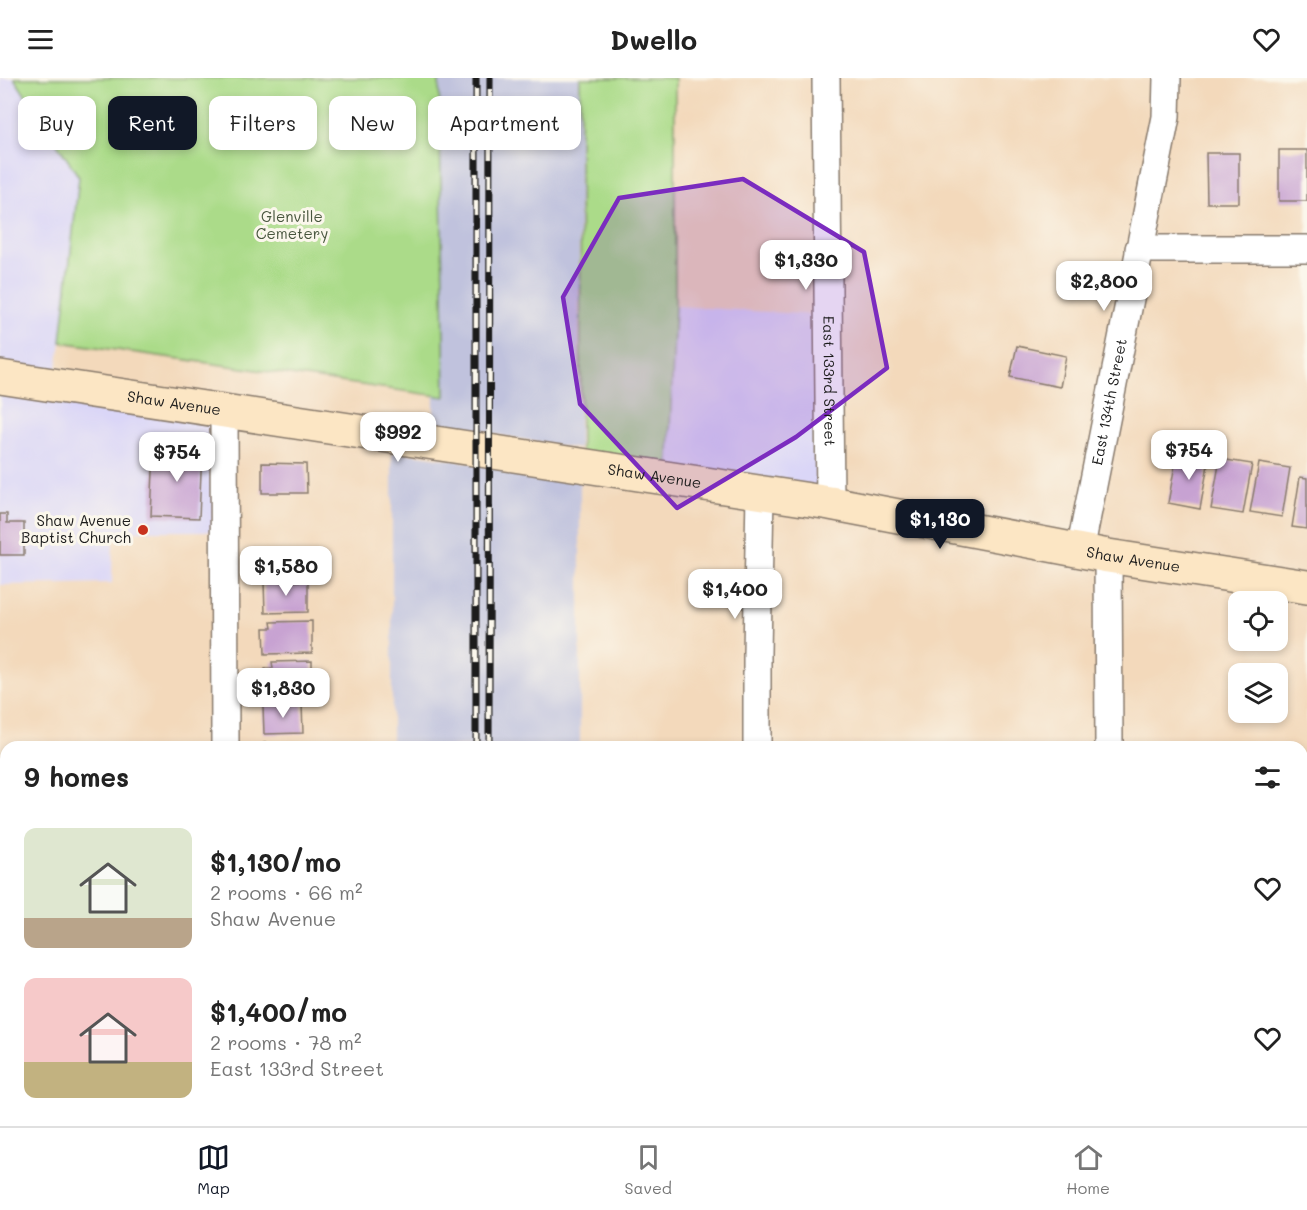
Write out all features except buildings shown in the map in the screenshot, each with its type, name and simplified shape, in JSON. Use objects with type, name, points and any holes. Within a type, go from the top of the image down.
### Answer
[{"type":"main road","name":"Shaw Avenue","points":[[0,377],[830,503],[1094,554],[1307,587]]},
{"type":"street","name":"East 133rd Street","points":[[826,78],[830,503]]},
{"type":"street","name":"East 134th Street","points":[[1109,741],[1094,554],[1139,249],[1166,117],[1167,78]]},
{"type":"street","points":[[1139,249],[1307,249]]},
{"type":"street","points":[[224,410],[225,741]]},
{"type":"street","points":[[757,741],[760,493]]},
{"type":"highlighted area","points":[[743,179],[864,252],[887,368],[796,437],[677,508],[580,404],[563,297],[619,198]]},
{"type":"shaded area","points":[[0,78],[14,78],[26,96],[18,96],[18,150],[61,150],[79,177],[61,342],[54,385],[224,410],[224,531],[113,531],[112,583],[0,585]]},
{"type":"shaded area","points":[[431,78],[579,78],[579,96],[431,96]]},
{"type":"shaded area","points":[[432,150],[579,150],[579,449],[434,424]]},
{"type":"shaded area","points":[[675,306],[828,316],[830,503],[668,479]]},
{"type":"shaded area","points":[[392,451],[580,479],[580,741],[392,741]]},
{"type":"green space","name":"Glenville Cemetery","points":[[14,78],[439,78],[439,96],[428,96],[428,150],[440,150],[445,397],[61,342],[79,177],[61,150],[96,150],[96,96],[26,96]]},
{"type":"green space","points":[[580,78],[675,78],[675,306],[668,479],[581,465]]},
{"type":"railway","points":[[476,78],[476,741]]},
{"type":"railway","points":[[489,741],[490,78]]},
{"type":"place","name":"Shaw Avenue Baptist Church","points":[[143,530]]}]
